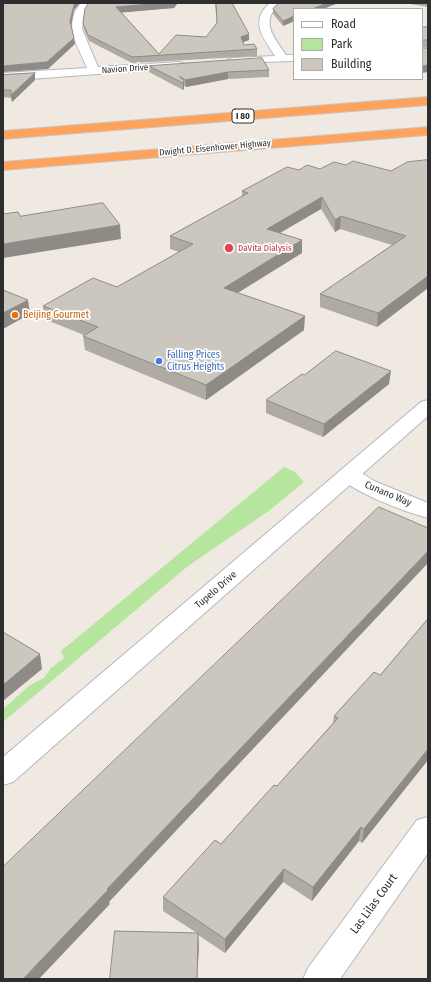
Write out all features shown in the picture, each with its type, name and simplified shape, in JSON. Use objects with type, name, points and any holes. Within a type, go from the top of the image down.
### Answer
[{"type":"highway","name":"I 80","points":[[3,134],[428,101]]},
{"type":"highway","name":"Dwight D. Eisenhower Highway","points":[[3,166],[428,131]]},
{"type":"highway","points":[[3,175],[177,151]]},
{"type":"street","points":[[87,3],[76,21],[77,29],[94,71]]},
{"type":"street","points":[[276,3],[264,15],[263,25],[282,58]]},
{"type":"street","points":[[218,62],[293,58]]},
{"type":"street","name":"Navion Drive","points":[[3,77],[187,64]]},
{"type":"street","name":"Tupelo Drive","points":[[3,774],[428,406]]},
{"type":"street","name":"Cunano Way","points":[[349,475],[366,486],[428,511]]},
{"type":"street","name":"Las Lilas Court","points":[[320,979],[428,829]]},
{"type":"green space","points":[[284,467],[295,472],[304,482],[270,510],[188,566],[3,722],[3,709],[30,685],[44,678],[51,668],[64,658],[61,651]]},
{"type":"building","points":[[3,3],[75,3],[70,21],[74,38],[47,62],[3,66]]},
{"type":"building","points":[[89,3],[162,3],[116,7],[159,54],[176,35],[206,37],[217,23],[216,3],[232,3],[249,34],[241,37],[244,45],[254,44],[257,49],[132,57],[88,35],[83,23],[85,9]]},
{"type":"building","points":[[279,3],[327,3],[314,8],[293,8],[293,16],[283,21],[273,9]]},
{"type":"building","points":[[423,27],[428,27],[428,40],[423,40]]},
{"type":"building","points":[[423,48],[428,48],[428,65],[423,66]]},
{"type":"building","points":[[262,58],[269,70],[228,72],[185,80],[179,76],[184,81],[183,83],[149,66]]},
{"type":"building","points":[[35,73],[11,95],[11,90],[3,90],[3,75]]},
{"type":"building","points":[[428,160],[428,276],[378,313],[320,294],[406,236],[341,216],[335,220],[322,197],[267,229],[302,240],[224,288],[305,316],[206,385],[83,336],[98,327],[43,306],[93,278],[117,287],[193,244],[170,236],[248,193],[242,191],[287,167],[299,170],[307,165],[320,169],[334,162],[346,165],[353,161],[391,171],[407,162]]},
{"type":"building","points":[[103,203],[120,225],[3,244],[3,214],[18,212],[20,216]]},
{"type":"building","points":[[3,290],[28,300],[3,313]]},
{"type":"building","points":[[336,351],[391,371],[324,424],[266,400],[302,374],[304,375]]},
{"type":"building","points":[[379,507],[428,528],[428,551],[23,979],[3,979],[3,867]]},
{"type":"building","points":[[428,619],[428,749],[364,829],[361,827],[313,887],[284,869],[225,939],[163,897],[215,840],[221,844],[274,785],[277,786],[338,718],[334,716],[374,672],[380,675]]},
{"type":"building","points":[[3,632],[40,654],[3,685]]},
{"type":"building","points":[[115,931],[198,933],[197,979],[110,979]]},
{"type":"place","name":"DaVita Dialysis","points":[[229,248]]},
{"type":"place","name":"Beijing Gourmet","points":[[15,315]]},
{"type":"place","name":"Falling Prices Citrus Heights","points":[[159,361]]}]
